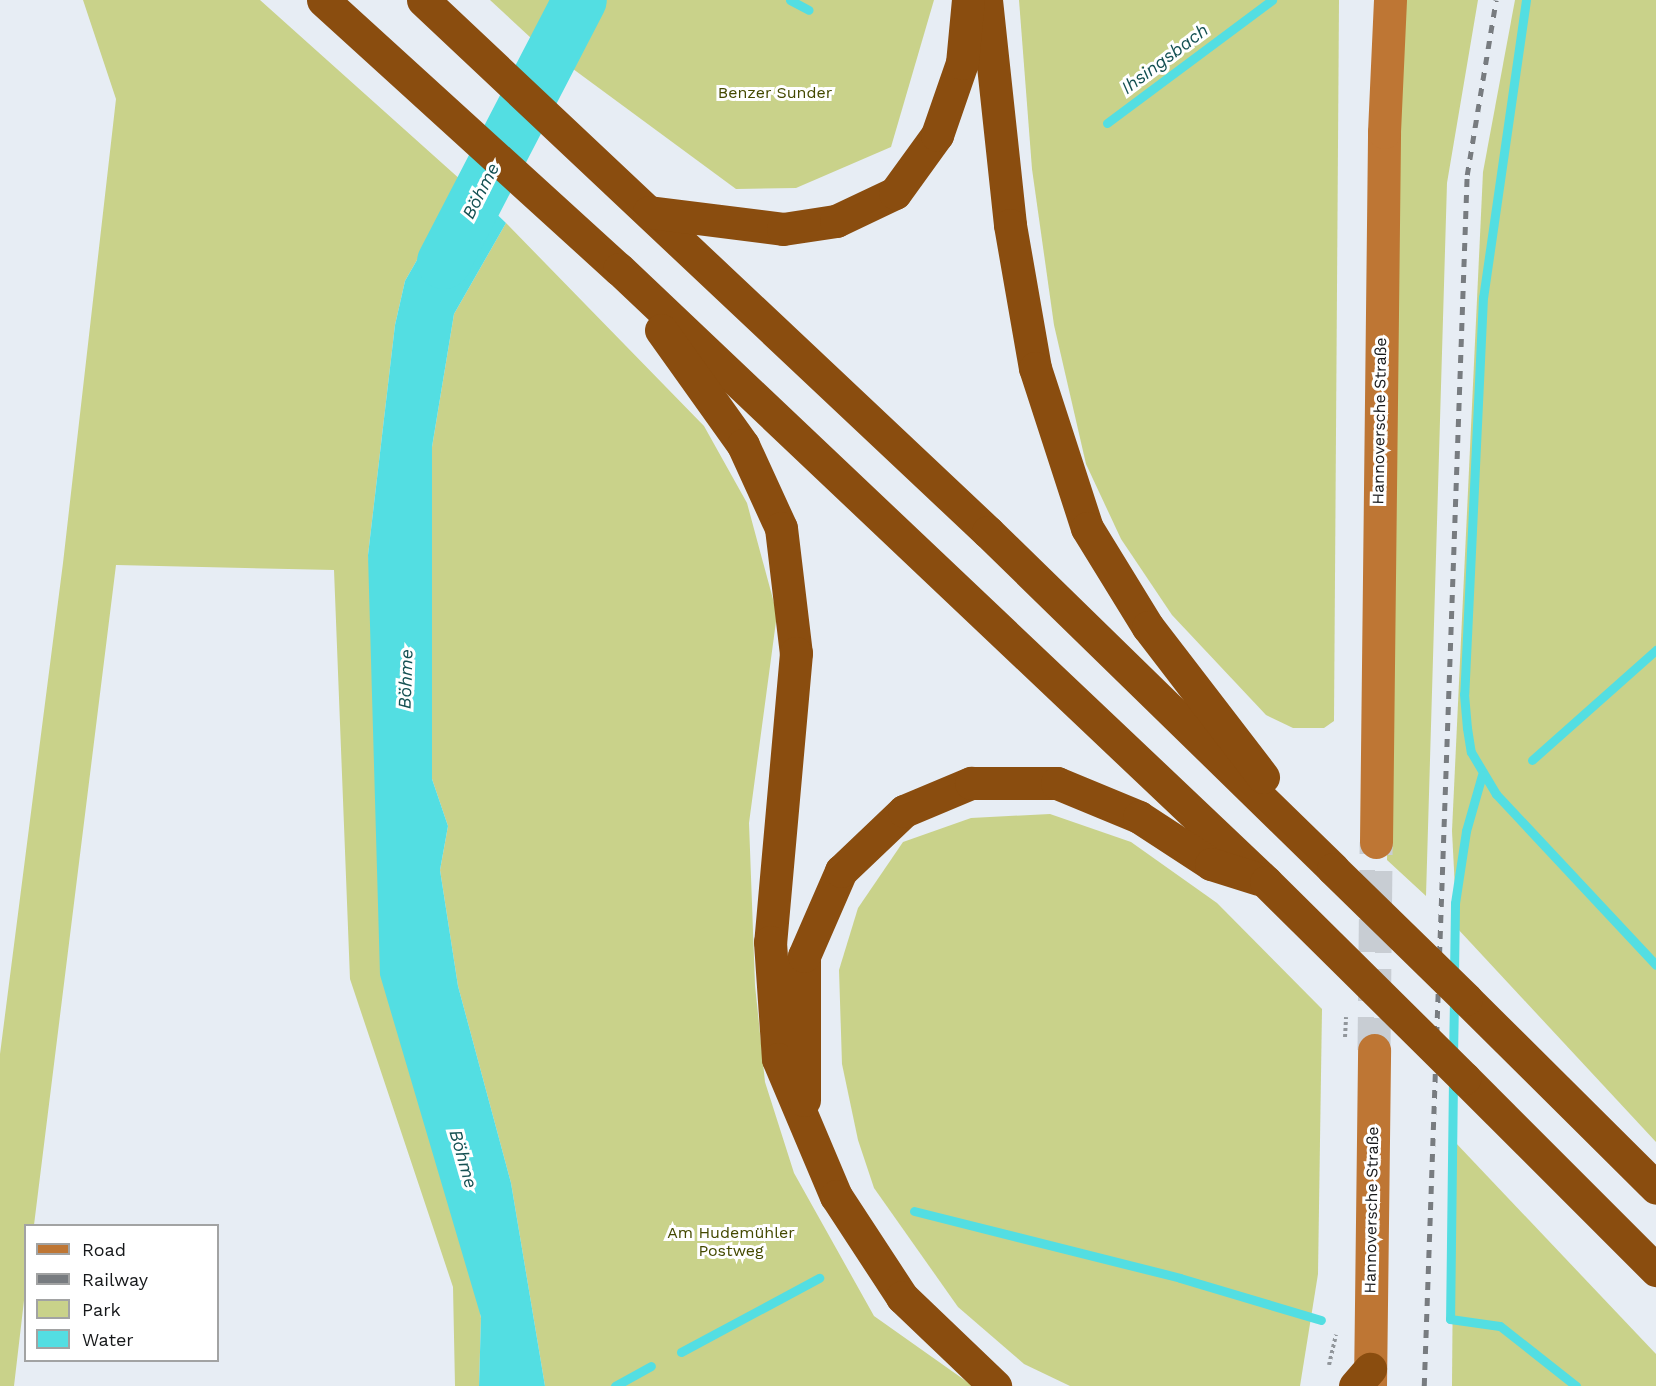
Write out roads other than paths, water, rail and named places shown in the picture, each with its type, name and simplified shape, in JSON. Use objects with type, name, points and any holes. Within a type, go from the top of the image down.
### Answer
[{"type":"highway","points":[[323,0],[619,269],[1266,882],[1656,1270]]},
{"type":"highway","points":[[423,0],[988,532],[1334,869],[1656,1188]]},
{"type":"highway","points":[[649,212],[783,229],[836,221],[895,193],[937,135],[962,63],[968,0]]},
{"type":"highway","points":[[986,0],[1010,225],[1035,368],[1087,528],[1148,627],[1334,869]]},
{"type":"highway","points":[[619,269],[743,445],[781,528],[796,653],[771,931],[772,997],[778,1059],[805,1116],[836,1196],[902,1298],[995,1386]]},
{"type":"highway","points":[[805,1116],[804,956],[841,871],[904,811],[970,783],[1057,783],[1139,817],[1211,864],[1266,882]]},
{"type":"main road","name":"Hannoversche Straße","points":[[1376,842],[1384,132],[1390,0]]},
{"type":"main road","name":"Hannoversche Straße","points":[[1365,1380],[1374,1050]]},
{"type":"water","points":[[462,181],[506,223],[454,314],[432,447],[432,779],[448,826],[440,870],[458,986],[511,1183],[545,1386],[479,1386],[481,1317],[380,975],[368,555],[395,325],[405,281]]},
{"type":"waterway","name":"Böhme","points":[[444,262],[580,0]]},
{"type":"waterway","name":"Ihsingsbach","points":[[790,0],[809,10]]},
{"type":"waterway","name":"Ihsingsbach","points":[[1107,123],[1272,0]]},
{"type":"waterway","points":[[1526,0],[1483,297],[1464,694],[1467,728],[1471,752],[1496,794],[1656,965]]},
{"type":"waterway","points":[[1532,760],[1656,650]]},
{"type":"waterway","points":[[1454,976],[1455,903],[1466,831],[1482,775]]},
{"type":"waterway","points":[[1453,1057],[1454,998]]},
{"type":"waterway","points":[[1453,1079],[1450,1319],[1500,1326],[1576,1386]]},
{"type":"waterway","points":[[914,1211],[1180,1278],[1321,1320]]},
{"type":"waterway","points":[[681,1352],[819,1278]]},
{"type":"waterway","points":[[615,1386],[651,1366]]},
{"type":"tunnel","points":[[1374,1050],[1376,842]]},
{"type":"railway","points":[[1424,1386],[1467,175],[1496,0]]},
{"type":"park label","name":"Benzer Sunder","points":[[775,93]]},
{"type":"park label","name":"Am Hudemühler Postweg","points":[[731,1242]]}]
